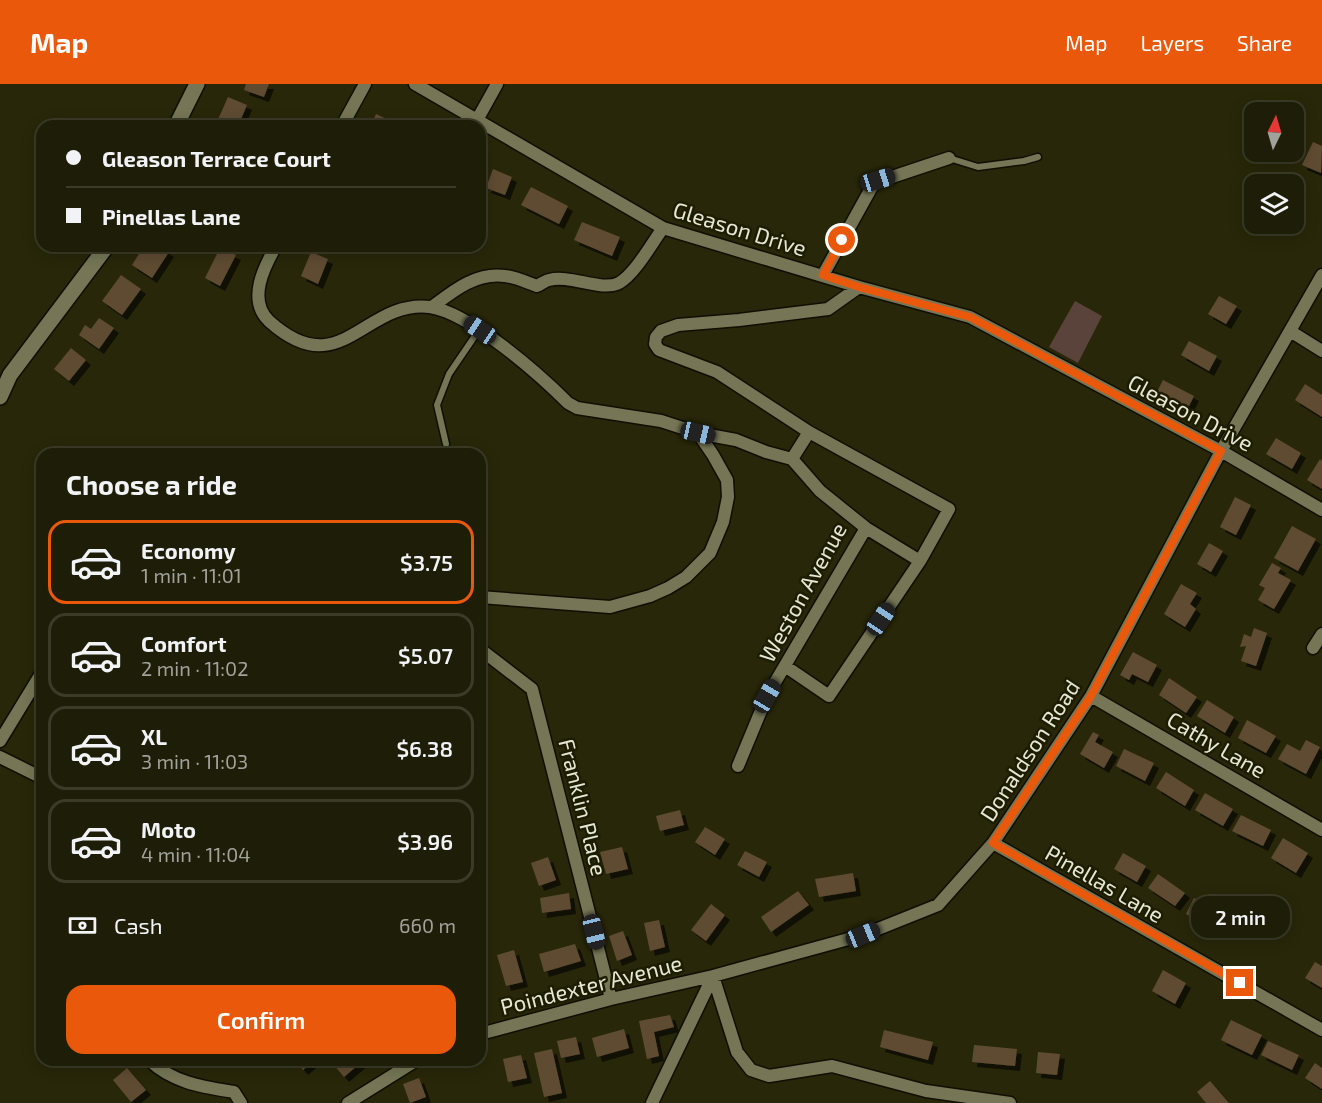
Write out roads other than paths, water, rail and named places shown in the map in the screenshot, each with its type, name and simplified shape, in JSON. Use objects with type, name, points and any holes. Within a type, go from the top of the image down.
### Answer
[{"type":"street","points":[[179,120],[197,84]]},
{"type":"street","points":[[345,120],[365,84]]},
{"type":"street","name":"Gleason Drive","points":[[415,84],[477,120]]},
{"type":"street","points":[[477,120],[497,84]]},
{"type":"street","name":"Gleason Drive","points":[[486,125],[663,228],[859,287],[970,317],[1221,451],[1322,510]]},
{"type":"street","points":[[823,275],[874,183],[949,158]]},
{"type":"street","points":[[432,307],[469,282],[490,276],[506,276],[537,286],[550,279],[611,285],[619,283],[640,260],[663,228]]},
{"type":"street","points":[[0,397],[10,375],[102,252]]},
{"type":"street","points":[[273,252],[261,273],[259,298],[263,315],[287,336],[318,346],[326,346],[350,337],[394,311],[413,306],[432,307],[450,313],[480,330],[577,408],[661,421],[792,459],[809,432]]},
{"type":"street","name":"Donaldson Road","points":[[712,976],[863,935],[938,905],[993,843],[1091,696],[1221,451],[1322,275]]},
{"type":"street","points":[[785,666],[829,696],[920,561],[949,509],[809,432],[717,372],[659,350],[655,344],[656,337],[661,331],[678,325],[828,309],[859,287]]},
{"type":"street","points":[[1290,331],[1322,351]]},
{"type":"street","points":[[486,597],[610,607],[650,596],[686,577],[710,553],[723,522],[728,497],[727,480],[698,433]]},
{"type":"street","name":"Weston Avenue","points":[[738,766],[767,696],[866,528],[820,491],[792,459]]},
{"type":"street","points":[[866,528],[920,561]]},
{"type":"street","points":[[1313,648],[1322,634]]},
{"type":"street","name":"Franklin Place","points":[[486,654],[532,689],[611,999]]},
{"type":"street","points":[[0,741],[36,682]]},
{"type":"street","name":"Cathy Lane","points":[[1091,696],[1322,830]]},
{"type":"street","points":[[0,757],[36,775]]},
{"type":"street","name":"Pinellas Lane","points":[[993,843],[1322,1030]]},
{"type":"street","points":[[652,1103],[712,976]]},
{"type":"street","points":[[712,976],[737,1052],[751,1070],[769,1076],[832,1066],[926,1091],[1010,1103]]},
{"type":"street","name":"Poindexter Avenue","points":[[486,1032],[611,999],[712,976]]},
{"type":"street","points":[[156,1066],[162,1072],[192,1085],[234,1092],[241,1103]]},
{"type":"street","points":[[348,1103],[407,1066]]},
{"type":"lane","points":[[949,158],[978,167],[1038,158]]},
{"type":"lane","points":[[446,444],[437,405],[449,374],[480,330]]}]
